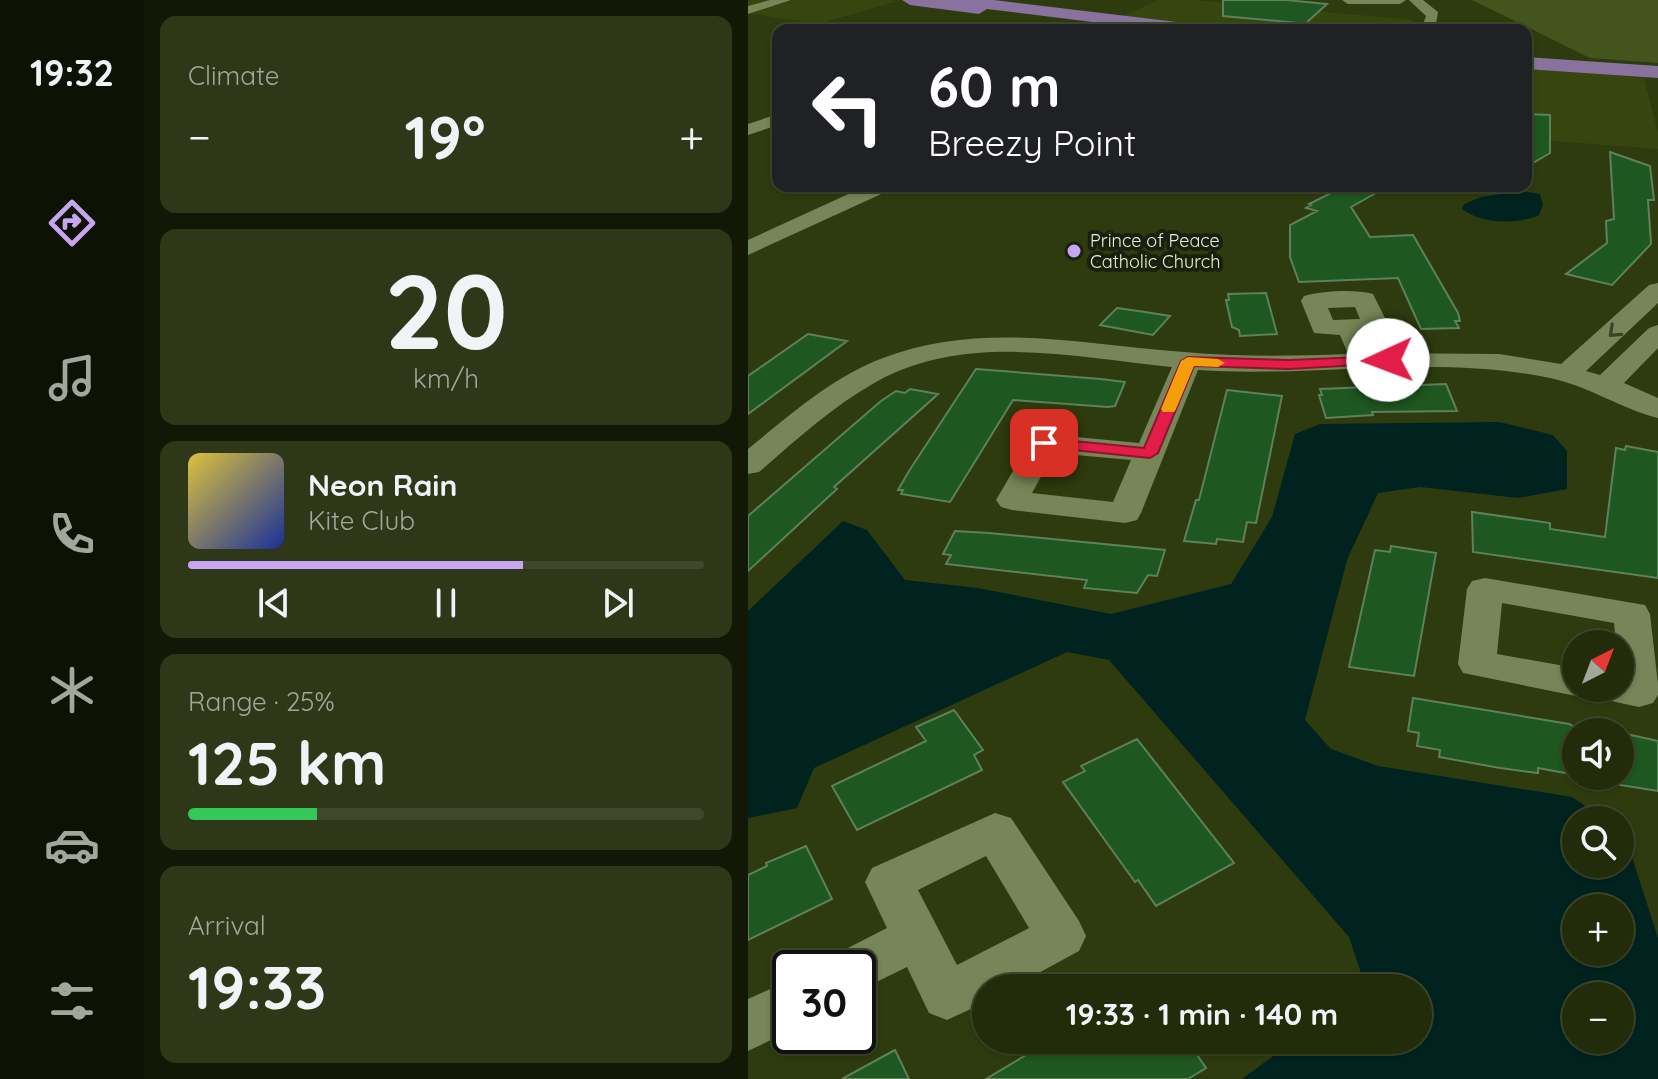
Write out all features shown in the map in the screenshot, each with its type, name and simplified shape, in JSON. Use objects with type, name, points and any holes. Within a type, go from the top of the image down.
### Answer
[{"type":"main road","points":[[910,0],[1114,24]]},
{"type":"main road","points":[[951,0],[1121,24]]},
{"type":"main road","points":[[1532,60],[1618,63],[1658,73]]},
{"type":"main road","points":[[1532,61],[1658,73]]},
{"type":"street","points":[[748,10],[785,0]]},
{"type":"street","points":[[1348,0],[1400,0]]},
{"type":"street","points":[[1415,0],[1433,15],[1430,24]]},
{"type":"street","points":[[748,130],[772,121]]},
{"type":"street","points":[[748,248],[870,192]]},
{"type":"street","points":[[1569,372],[1658,290]]},
{"type":"street","points":[[1350,327],[1364,361]]},
{"type":"street","points":[[1606,385],[1658,333]]},
{"type":"street","points":[[755,452],[862,378],[900,361],[976,344],[1027,342],[1188,361],[1289,364],[1464,358],[1509,362],[1569,372],[1658,409]]},
{"type":"street","points":[[1150,453],[1188,361]]},
{"type":"street","points":[[1562,679],[1477,664],[1485,589],[1632,614],[1648,652],[1639,693],[1634,692]]},
{"type":"street","points":[[876,959],[917,937]]},
{"type":"street","points":[[748,1026],[772,1013]]},
{"type":"shaded area","points":[[748,0],[898,1],[818,24],[748,13]]},
{"type":"shaded area","points":[[1158,0],[1194,0],[1413,20],[1409,24],[1200,24],[1123,16]]},
{"type":"shaded area","points":[[1472,0],[1658,0],[1658,63],[1590,58],[1532,29],[1532,24],[1521,24]]},
{"type":"shaded area","points":[[1532,68],[1644,78],[1658,132],[1658,149],[1532,139]]},
{"type":"water","points":[[1527,192],[1540,194],[1543,205],[1539,215],[1520,220],[1489,220],[1462,209],[1464,204],[1481,197]]},
{"type":"water","points":[[1499,422],[1553,435],[1567,451],[1567,489],[1518,498],[1420,487],[1378,493],[1347,560],[1305,720],[1331,749],[1378,766],[1572,797],[1585,806],[1562,806],[1562,878],[1634,878],[1634,863],[1658,938],[1658,1079],[1242,1079],[1276,1054],[1432,1054],[1432,974],[1361,974],[1349,937],[1109,660],[1067,652],[814,768],[797,808],[748,818],[748,611],[843,521],[867,530],[905,580],[978,588],[1111,614],[1231,584],[1272,517],[1295,434],[1320,424]]},
{"type":"building","points":[[1223,0],[1286,0],[1327,4],[1306,23],[1299,23],[1223,16]]},
{"type":"building","points":[[1532,114],[1550,115],[1550,153],[1532,164]]},
{"type":"building","points":[[1610,152],[1650,166],[1654,200],[1648,200],[1651,244],[1612,285],[1566,274],[1607,243],[1606,221],[1614,219]]},
{"type":"building","points":[[1333,192],[1376,193],[1351,207],[1370,237],[1413,235],[1458,313],[1460,321],[1455,321],[1459,328],[1421,329],[1398,278],[1299,282],[1290,257],[1290,225],[1317,211],[1306,208]]},
{"type":"building","points":[[1266,293],[1277,334],[1240,336],[1239,330],[1232,327],[1226,300],[1229,300],[1228,294]]},
{"type":"building","points":[[1117,308],[1170,316],[1153,335],[1100,325]]},
{"type":"building","points":[[808,334],[847,341],[748,414],[748,376]]},
{"type":"building","points":[[976,369],[1125,382],[1115,406],[1013,400],[950,502],[901,494],[903,490],[898,490],[909,471]]},
{"type":"building","points":[[1446,384],[1457,411],[1372,412],[1373,415],[1326,418],[1319,395],[1322,395],[1320,389]]},
{"type":"building","points":[[910,389],[938,394],[834,487],[837,489],[748,571],[748,516],[881,401],[896,391],[905,393]]},
{"type":"building","points":[[1227,390],[1282,396],[1256,523],[1247,522],[1243,542],[1217,539],[1216,544],[1184,541],[1196,500],[1199,500]]},
{"type":"building","points":[[1626,446],[1658,452],[1658,578],[1473,552],[1472,512],[1550,523],[1550,529],[1605,537],[1616,448],[1625,450]]},
{"type":"building","points":[[955,531],[1165,550],[1157,576],[1148,575],[1137,593],[1084,588],[1087,580],[946,564],[951,555],[943,554]]},
{"type":"building","points":[[1391,546],[1436,553],[1414,676],[1349,667],[1375,550],[1390,552]]},
{"type":"building","points":[[1413,698],[1562,723],[1562,772],[1538,768],[1538,773],[1439,757],[1440,750],[1417,746],[1419,733],[1408,731]]},
{"type":"building","points":[[954,710],[983,750],[974,755],[982,770],[857,830],[832,786],[926,741],[916,727]]},
{"type":"building","points":[[1634,736],[1658,741],[1658,791],[1634,787]]},
{"type":"building","points":[[1137,739],[1234,863],[1156,906],[1063,782],[1085,771],[1081,766]]},
{"type":"building","points":[[806,846],[832,899],[748,940],[748,875],[767,866],[766,863]]},
{"type":"building","points":[[895,1050],[909,1079],[842,1079]]},
{"type":"building","points":[[1028,1054],[1196,1054],[1206,1068],[1188,1079],[986,1079]]},
{"type":"slow traffic","points":[[1168,409],[1188,361],[1218,363]]},
{"type":"place","name":"Prince of Peace Catholic Church","points":[[1074,251]]},
{"type":"route","points":[[1044,443],[1150,453],[1188,361],[1289,364],[1388,360]]}]
